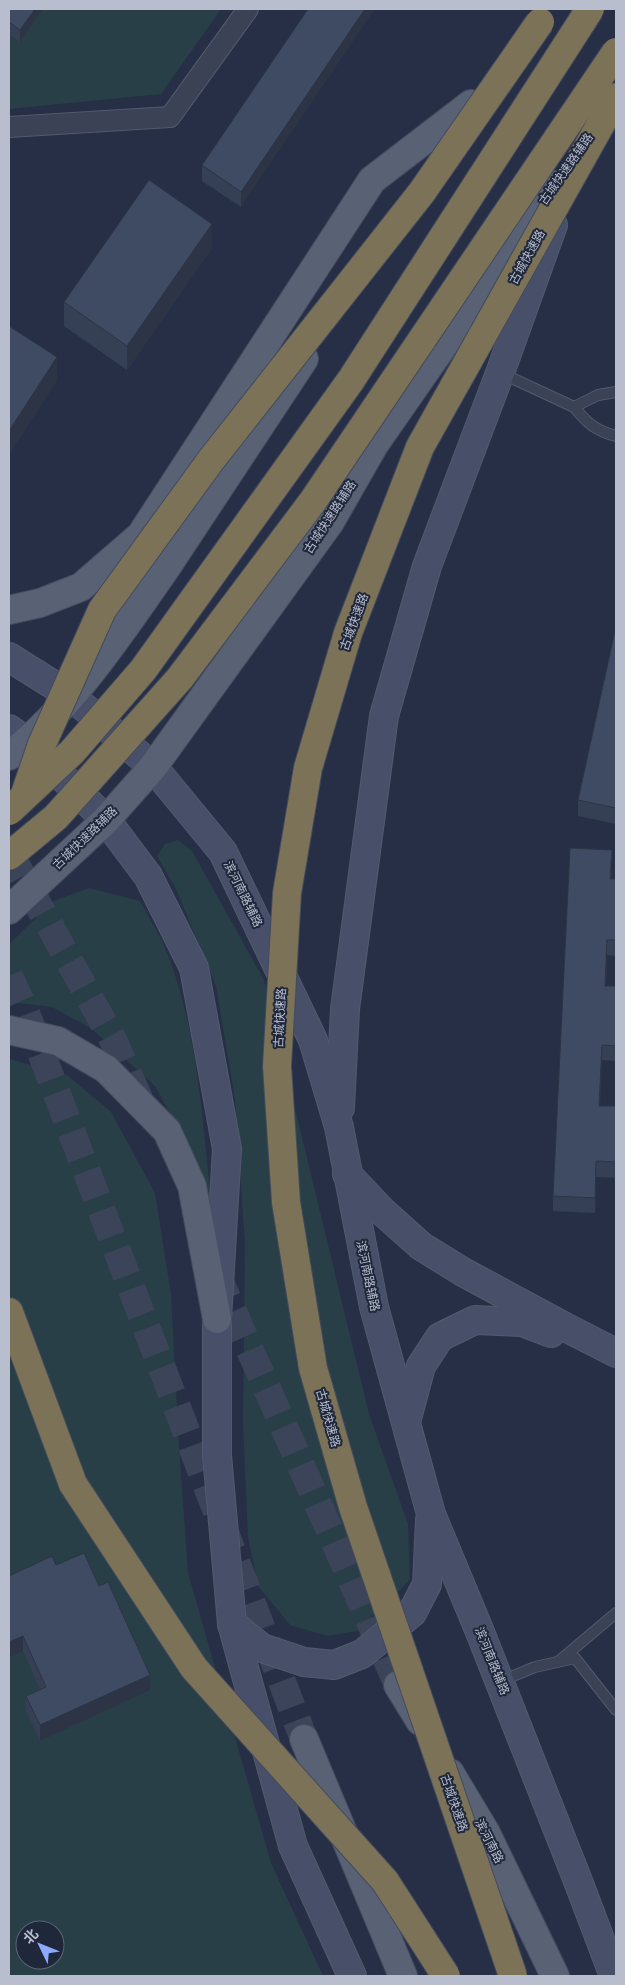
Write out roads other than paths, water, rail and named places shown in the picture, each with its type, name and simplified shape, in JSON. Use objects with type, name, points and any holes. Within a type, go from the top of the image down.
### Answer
[{"type":"highway","points":[[9,845],[42,744],[102,610],[211,460],[422,192],[551,9]]},
{"type":"highway","points":[[9,811],[72,752],[143,670],[350,380],[590,9]]},
{"type":"highway","points":[[9,856],[56,817],[180,678],[313,501],[616,52]]},
{"type":"highway","name":"古城快速路","points":[[513,1976],[353,1506],[314,1368],[286,1202],[277,1057],[287,893],[308,768],[348,633],[420,447],[616,96]]},
{"type":"highway","points":[[9,1312],[73,1484],[194,1668],[384,1881],[446,1976]]},
{"type":"main road","points":[[352,1976],[293,1846],[232,1624],[217,1455],[217,1320],[227,1149],[194,968],[148,876],[106,820],[15,742],[70,696],[130,620],[230,473],[533,9]]},
{"type":"main road","name":"古城快速路辅路","points":[[9,910],[106,820],[153,767],[330,522],[374,445],[616,96]]},
{"type":"main road","points":[[9,610],[40,603],[81,587],[142,535],[372,180],[471,104]]},
{"type":"main road","points":[[339,1127],[345,1009],[384,716],[426,566],[500,373],[580,149]]},
{"type":"main road","name":"滨河南路辅路","points":[[9,658],[70,696],[153,767],[223,852],[313,1040],[339,1127],[374,1307],[431,1514],[500,1682],[614,1976]]},
{"type":"main road","points":[[9,1030],[58,1041],[106,1069],[167,1131],[192,1186],[217,1320]]},
{"type":"main road","points":[[347,1174],[383,1212],[421,1246],[616,1364]]},
{"type":"main road","points":[[406,1424],[421,1366],[440,1337],[475,1320],[522,1322],[562,1332],[616,1353]]},
{"type":"main road","points":[[232,1624],[262,1648],[304,1662],[334,1665],[362,1654],[412,1613],[427,1584],[431,1514]]},
{"type":"main road","name":"滨河南路","points":[[398,1685],[486,1833],[555,1976]]},
{"type":"main road","points":[[304,1739],[403,1976]]},
{"type":"street","points":[[9,126],[170,117],[248,9]]},
{"type":"lane","points":[[500,373],[574,407],[588,424],[606,434],[616,436]]},
{"type":"lane","points":[[574,407],[598,395],[616,392]]},
{"type":"lane","points":[[556,1663],[616,1613]]},
{"type":"lane","points":[[500,1682],[535,1667],[575,1658],[616,1710]]},
{"type":"tunnel","points":[[9,852],[114,1042],[142,1105]]},
{"type":"tunnel","points":[[9,976],[26,1013],[304,1739]]},
{"type":"tunnel","points":[[216,1273],[398,1685]]}]
